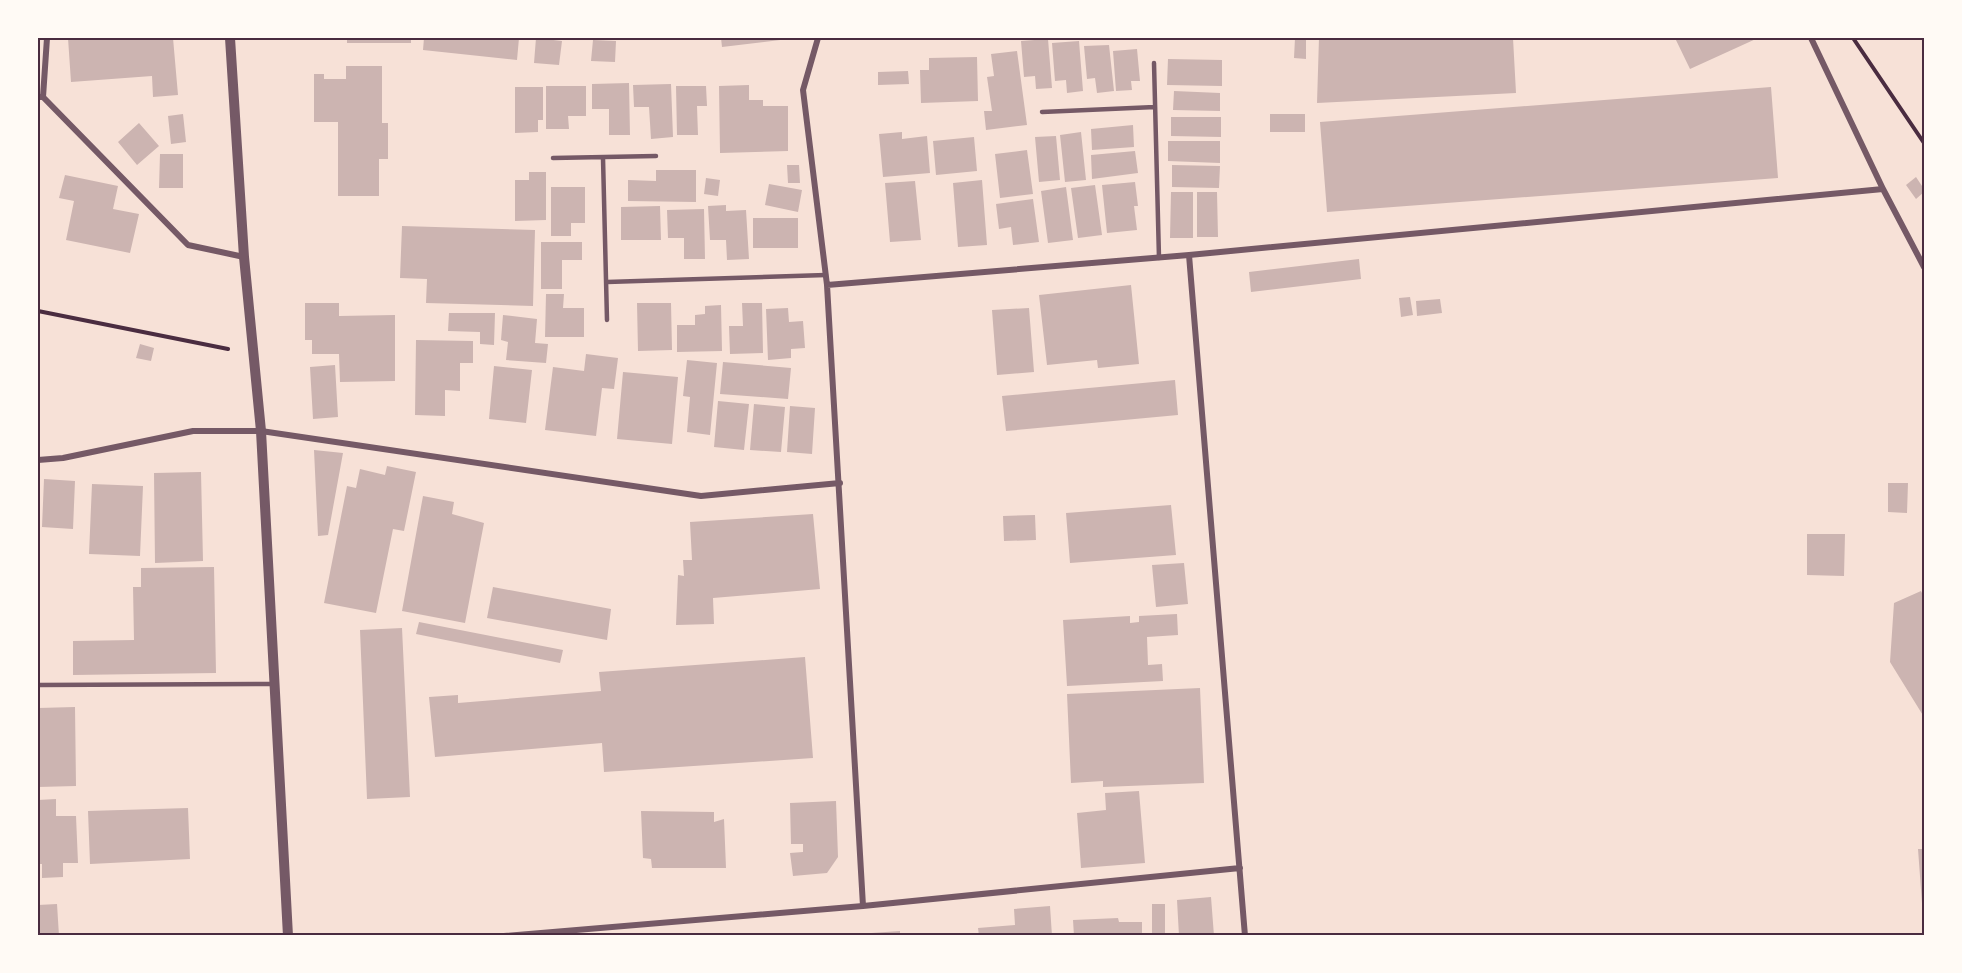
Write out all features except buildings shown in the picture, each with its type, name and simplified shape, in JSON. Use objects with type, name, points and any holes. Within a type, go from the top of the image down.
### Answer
[{"type":"street","points":[[47,38],[40,97],[188,245],[244,257]]},
{"type":"street","points":[[230,38],[244,257],[261,432],[288,936]]},
{"type":"street","points":[[818,38],[803,90],[827,285],[863,906]]},
{"type":"street","points":[[1811,38],[1883,189],[1924,267]]},
{"type":"street","points":[[827,285],[1159,258],[1883,189]]},
{"type":"street","points":[[1189,255],[1245,936]]},
{"type":"street","points":[[38,460],[63,458],[193,431],[261,432],[701,496],[840,483]]},
{"type":"street","points":[[504,936],[863,906],[1240,868]]},
{"type":"lane","points":[[1154,63],[1159,258]]},
{"type":"lane","points":[[1042,112],[1155,107]]},
{"type":"lane","points":[[553,158],[656,156]]},
{"type":"lane","points":[[603,158],[607,320]]},
{"type":"lane","points":[[607,282],[826,275]]},
{"type":"lane","points":[[38,685],[275,684]]},
{"type":"path","points":[[1853,38],[1924,143]]},
{"type":"path","points":[[38,311],[253,354]]}]
